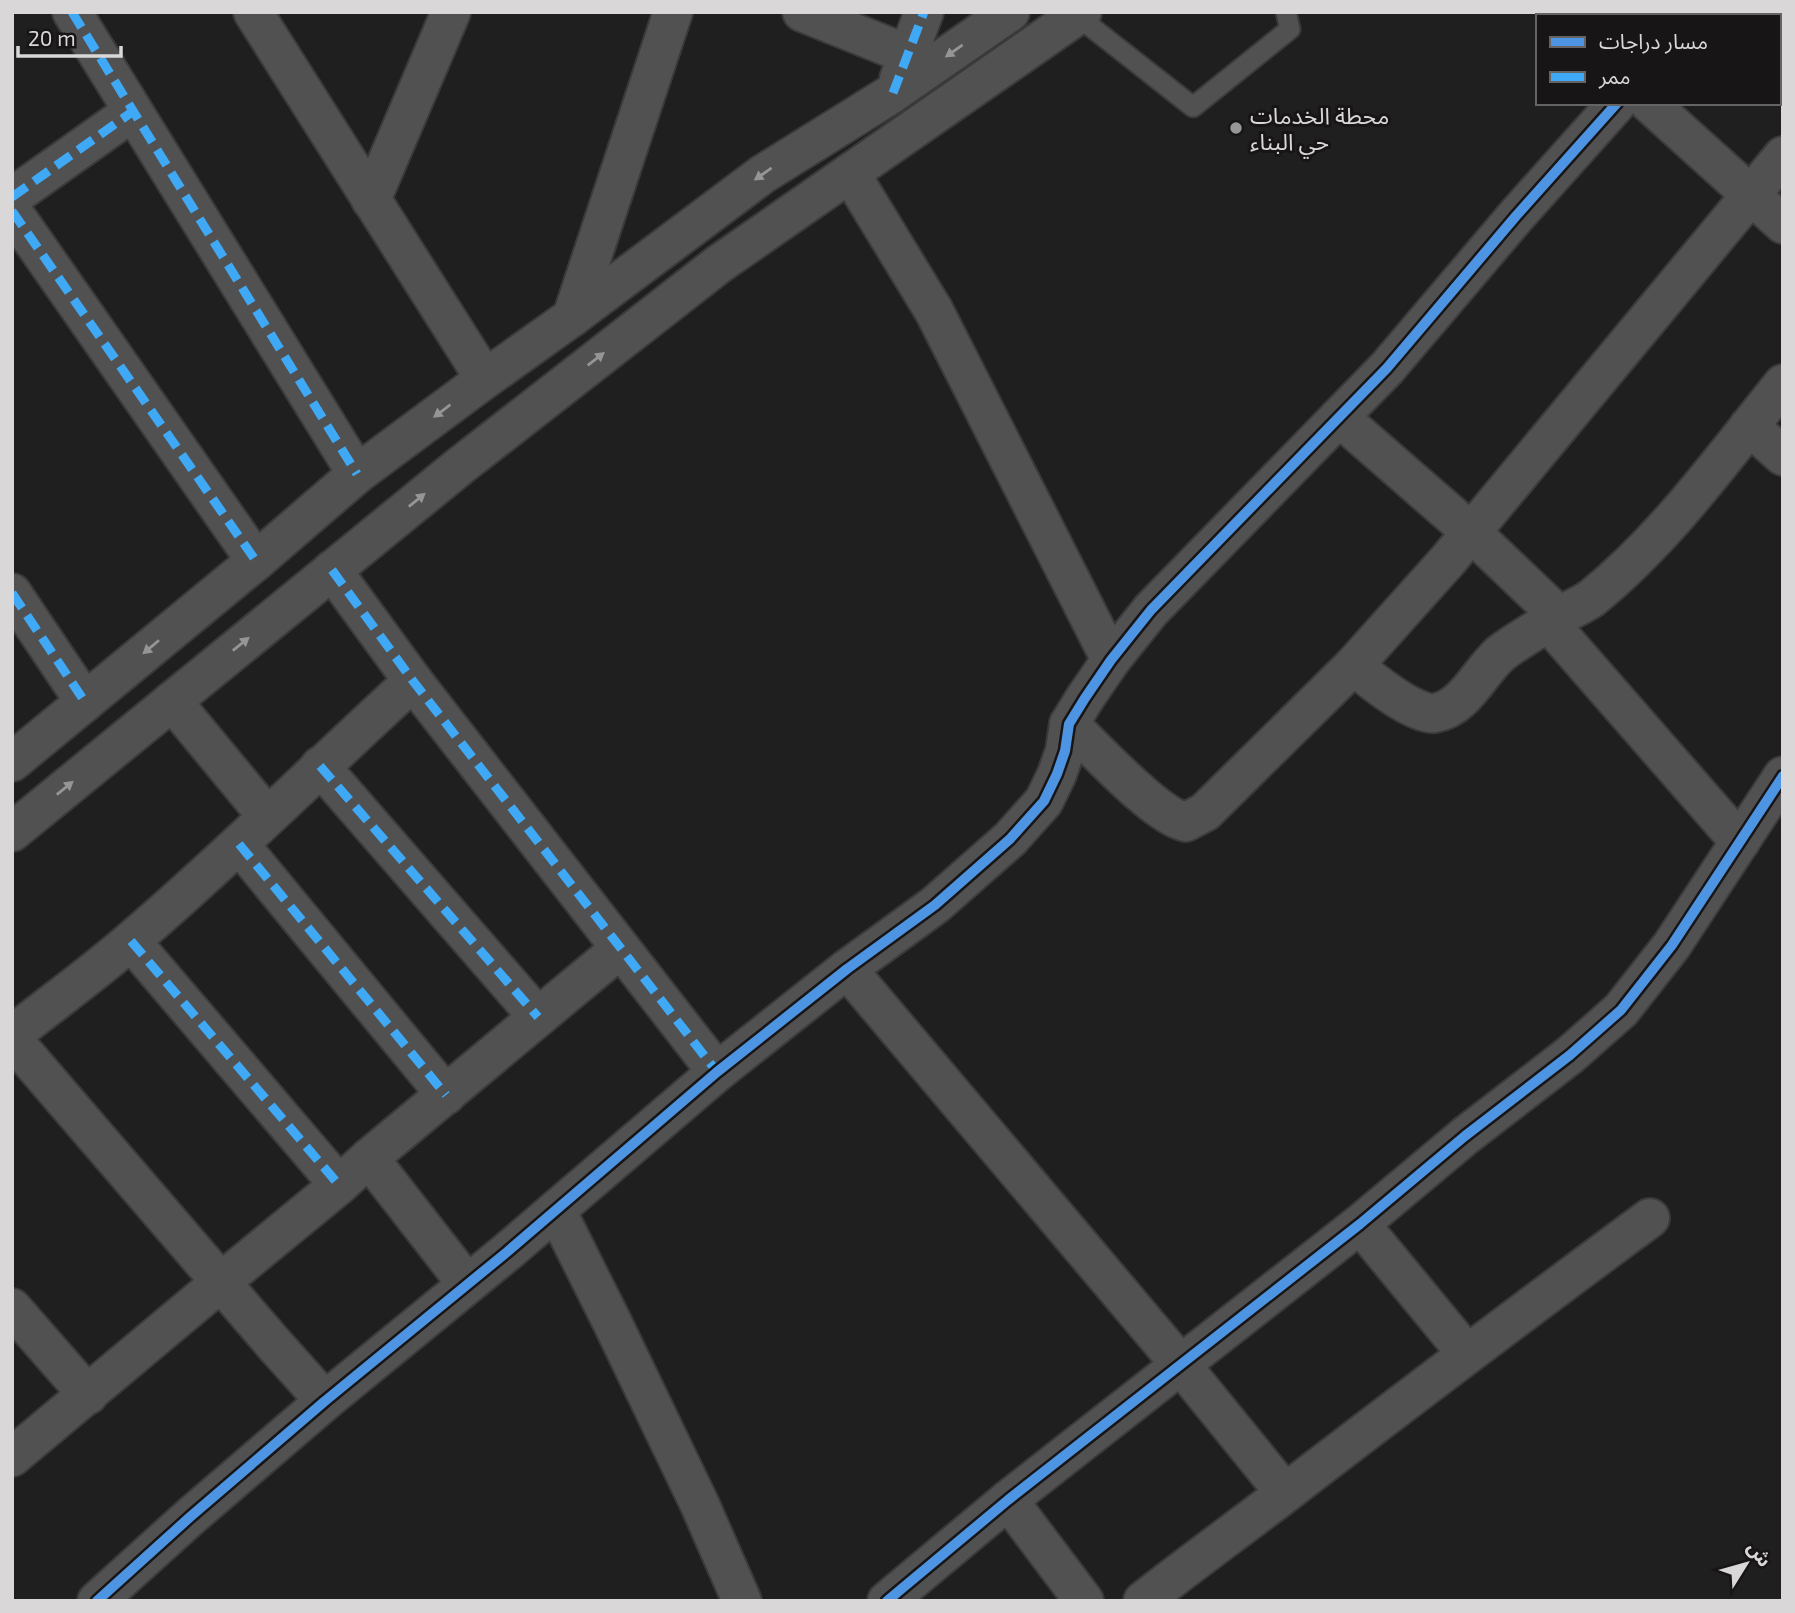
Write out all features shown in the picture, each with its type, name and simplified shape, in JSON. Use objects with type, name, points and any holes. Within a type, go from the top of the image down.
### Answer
[{"type":"street","points":[[72,12],[357,474]]},
{"type":"street","points":[[254,12],[485,379]]},
{"type":"street","points":[[371,200],[451,12]]},
{"type":"street","points":[[572,317],[673,12]]},
{"type":"street","points":[[802,12],[909,55]]},
{"type":"street","points":[[892,93],[924,12]]},
{"type":"street","points":[[12,762],[357,474],[763,174],[892,93],[1010,12]]},
{"type":"street","points":[[12,832],[460,466],[719,264],[1079,14]]},
{"type":"street","points":[[97,1601],[325,1401],[556,1210],[717,1072],[847,969],[935,905],[1010,839],[1044,801],[1058,774],[1069,724],[1111,660],[1151,610],[1387,368],[1516,216],[1615,105]]},
{"type":"street","points":[[1651,105],[1783,223]]},
{"type":"street","points":[[12,197],[132,112]]},
{"type":"street","points":[[1069,724],[1147,799],[1179,820],[1186,822],[1205,812],[1354,665],[1449,559],[1783,156]]},
{"type":"street","points":[[849,173],[934,311],[1111,660]]},
{"type":"street","points":[[12,211],[256,561]]},
{"type":"street","points":[[1354,665],[1369,679],[1426,713],[1436,713],[1448,708],[1460,700],[1500,654],[1589,600],[1646,550],[1783,384]]},
{"type":"street","points":[[1339,417],[1471,531],[1554,619],[1740,842]]},
{"type":"street","points":[[1749,426],[1783,456]]},
{"type":"street","points":[[332,570],[413,681],[717,1072]]},
{"type":"street","points":[[12,593],[85,702]]},
{"type":"street","points":[[325,1401],[12,1037],[131,940],[239,844],[413,681]]},
{"type":"street","points":[[172,701],[267,816]]},
{"type":"street","points":[[320,766],[538,1017]]},
{"type":"street","points":[[887,1601],[1007,1500],[1360,1224],[1465,1136],[1570,1055],[1621,1010],[1672,945],[1783,776]]},
{"type":"street","points":[[239,844],[446,1095]]},
{"type":"street","points":[[131,940],[340,1185]]},
{"type":"street","points":[[12,1457],[620,949]]},
{"type":"street","points":[[847,969],[1181,1365],[1285,1493]]},
{"type":"street","points":[[369,1158],[467,1284]]},
{"type":"street","points":[[556,1210],[694,1493],[742,1601]]},
{"type":"street","points":[[1143,1601],[1466,1354],[1650,1218]]},
{"type":"street","points":[[1360,1224],[1466,1354]]},
{"type":"street","points":[[12,1308],[88,1395]]},
{"type":"street","points":[[1007,1500],[1084,1601]]},
{"type":"lane","points":[[1079,14],[1192,107],[1290,29],[1286,12]]},
{"type":"marked path","points":[[72,12],[357,474]]},
{"type":"marked path","points":[[893,93],[924,12]]},
{"type":"marked path","points":[[12,197],[132,112]]},
{"type":"marked path","points":[[12,211],[256,561]]},
{"type":"marked path","points":[[332,570],[413,681],[717,1072]]},
{"type":"marked path","points":[[12,593],[85,702]]},
{"type":"marked path","points":[[320,766],[538,1017]]},
{"type":"marked path","points":[[239,844],[446,1095]]},
{"type":"marked path","points":[[131,941],[339,1185]]},
{"type":"cycle path","points":[[97,1601],[325,1401],[507,1252],[717,1072],[847,969],[935,905],[1010,839],[1044,801],[1065,751],[1069,724],[1085,698],[1151,610],[1387,368],[1516,216],[1615,105]]},
{"type":"cycle path","points":[[887,1601],[1008,1500],[1360,1224],[1465,1136],[1570,1055],[1621,1010],[1672,945],[1783,776]]},
{"type":"place","name":"محطة الخدمات حي البناء","points":[[1236,128]]}]
